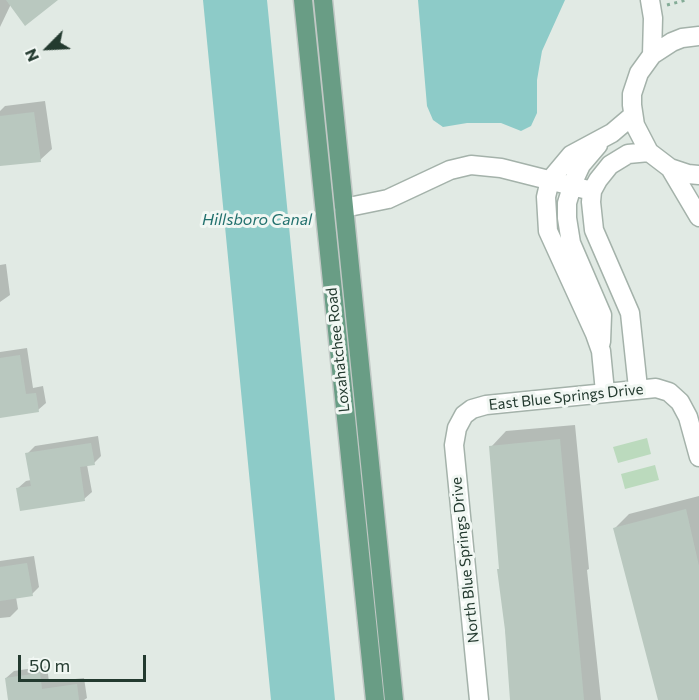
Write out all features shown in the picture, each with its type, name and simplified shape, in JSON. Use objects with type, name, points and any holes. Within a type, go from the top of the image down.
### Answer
[{"type":"main road","name":"Loxahatchee Road","points":[[303,0],[375,700]]},
{"type":"main road","name":"Loxahatchee Road","points":[[323,0],[394,700]]},
{"type":"street","points":[[652,55],[653,18],[658,3]]},
{"type":"street","points":[[699,36],[672,42],[652,55],[639,73],[632,94],[632,116],[638,134],[649,152],[670,168],[699,175]]},
{"type":"street","points":[[587,299],[548,231],[545,205],[550,180],[571,155],[603,139],[632,116]]},
{"type":"street","points":[[603,139],[581,165],[567,203],[568,236],[601,351],[605,392]]},
{"type":"street","points":[[638,388],[632,323],[628,306],[594,230],[591,212],[592,191],[601,175],[613,162],[628,154],[649,152]]},
{"type":"street","points":[[344,208],[388,199],[442,173],[471,165],[492,166],[592,191]]},
{"type":"street","points":[[670,168],[699,217]]},
{"type":"street","points":[[587,299],[618,285]]},
{"type":"street","name":"East Blue Springs Drive","points":[[460,421],[472,410],[486,405],[656,388],[676,396],[688,417],[699,457]]},
{"type":"street","name":"North Blue Springs Drive","points":[[460,421],[454,445],[478,700]]},
{"type":"path","points":[[658,3],[686,0]]},
{"type":"green space","points":[[647,438],[651,454],[618,463],[613,447]]},
{"type":"green space","points":[[655,465],[659,480],[625,489],[621,474]]},
{"type":"water","name":"Hillsboro Canal","points":[[203,0],[267,0],[335,700],[271,700]]},
{"type":"water","points":[[418,0],[565,0],[542,51],[537,80],[537,113],[531,126],[521,131],[501,123],[467,123],[443,127],[433,120],[427,106]]},
{"type":"building","points":[[6,0],[58,0],[25,26]]},
{"type":"building","points":[[34,112],[41,162],[0,166],[0,116]]},
{"type":"building","points":[[20,355],[26,394],[36,393],[39,412],[0,418],[0,358]]},
{"type":"building","points":[[560,439],[584,700],[510,700],[505,630],[497,569],[499,569],[489,446]]},
{"type":"building","points":[[91,443],[95,465],[80,467],[85,501],[20,511],[16,488],[31,486],[25,453]]},
{"type":"building","points":[[686,509],[699,566],[699,700],[658,700],[613,528]]},
{"type":"building","points":[[27,563],[33,596],[0,601],[0,567]]},
{"type":"building","points":[[40,673],[42,689],[77,684],[79,700],[8,700],[5,678]]}]
